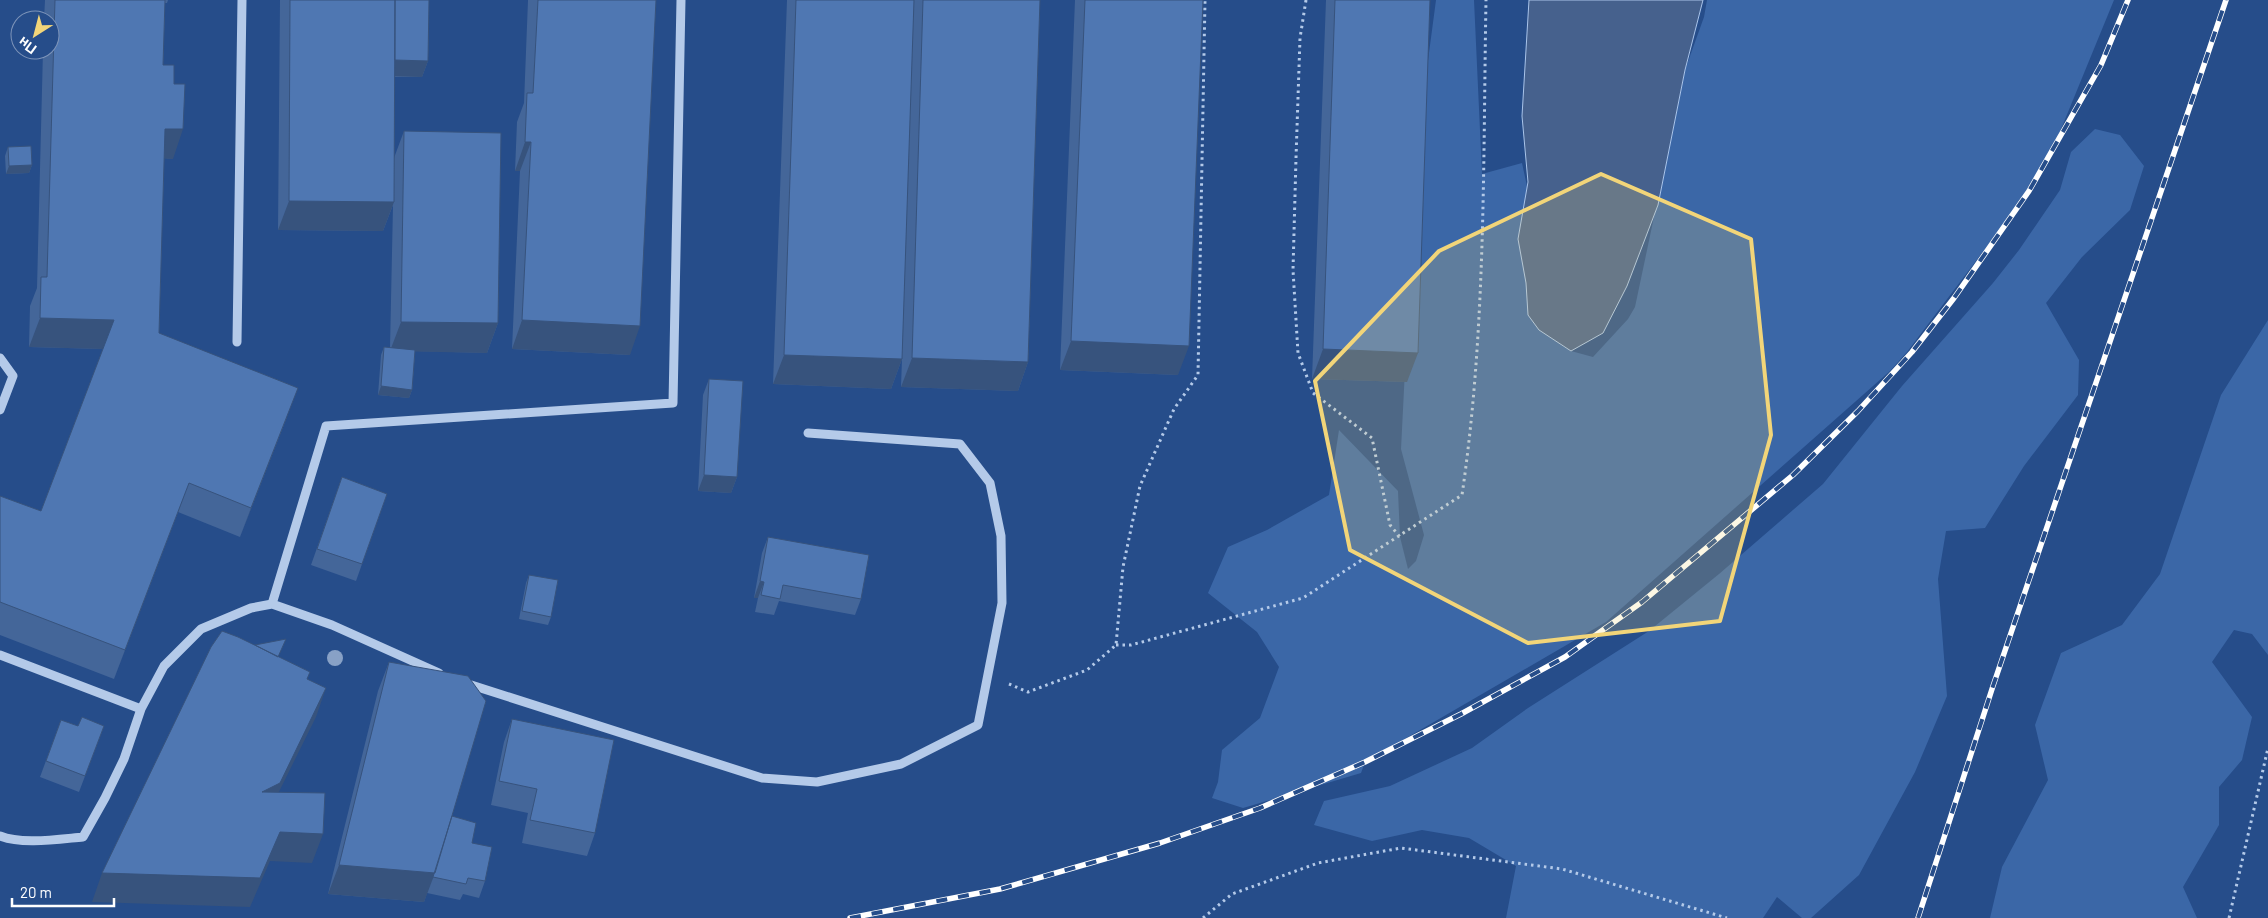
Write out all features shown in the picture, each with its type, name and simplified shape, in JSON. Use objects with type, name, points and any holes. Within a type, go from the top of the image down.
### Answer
[{"type":"lane","points":[[237,342],[242,0]]},
{"type":"lane","points":[[272,604],[326,426],[673,403],[681,0]]},
{"type":"lane","points":[[0,358],[13,376],[0,410]]},
{"type":"lane","points":[[0,836],[6,839],[49,840],[83,837],[124,759],[141,709],[164,666],[201,629],[252,608],[272,604],[332,625],[450,678],[762,778],[817,782],[901,764],[978,725],[1002,603],[1001,536],[990,483],[960,444],[808,433]]},
{"type":"lane","points":[[0,655],[141,709]]},
{"type":"path","points":[[988,675],[1028,692],[1088,670],[1116,645],[1123,567],[1140,486],[1174,409],[1198,376],[1205,0]]},
{"type":"path","points":[[1306,0],[1300,38],[1296,158],[1294,270],[1298,353],[1313,393],[1372,438],[1390,526],[1400,537]]},
{"type":"path","points":[[1116,645],[1131,646],[1303,598],[1400,537],[1462,495],[1468,456],[1480,305],[1486,0]]},
{"type":"path","points":[[2229,918],[2268,748]]},
{"type":"path","points":[[1203,918],[1232,894],[1318,863],[1400,848],[1562,869],[1727,918]]},
{"type":"highlighted area","points":[[1601,174],[1751,239],[1771,435],[1720,621],[1528,643],[1350,550],[1315,381],[1439,251]]},
{"type":"shaded area","points":[[1436,0],[1474,0],[1482,174],[1522,163],[1561,345],[1571,351],[1593,357],[1628,319],[1635,307],[1685,70],[1704,17],[1707,0],[2114,0],[2050,156],[2029,191],[1907,352],[1890,371],[1606,622],[1365,762],[1361,773],[1243,808],[1212,798],[1218,782],[1222,750],[1260,718],[1279,667],[1257,632],[1208,593],[1228,547],[1267,530],[1329,495],[1339,430],[1398,491],[1400,537],[1408,569],[1416,561],[1424,535],[1401,449],[1416,151]]},
{"type":"shaded area","points":[[1529,0],[1703,0],[1685,70],[1658,205],[1627,286],[1603,333],[1571,351],[1539,330],[1528,315],[1526,283],[1518,239],[1528,182],[1522,116]]},
{"type":"shaded area","points":[[2095,129],[2120,135],[2144,166],[2130,210],[2082,257],[2046,303],[2079,360],[2078,395],[2024,466],[1985,528],[1946,531],[1938,579],[1947,696],[1915,772],[1859,875],[1811,918],[1802,918],[1777,897],[1763,918],[1506,918],[1516,866],[1469,838],[1422,830],[1372,841],[1314,825],[1324,801],[1390,786],[1472,748],[1528,708],[1649,631],[1719,574],[1823,484],[1902,386],[1993,283],[2019,250],[2060,190],[2071,152]]},
{"type":"shaded area","points":[[2268,320],[2268,655],[2252,634],[2234,630],[2212,662],[2252,717],[2242,760],[2219,787],[2219,825],[2183,887],[2197,918],[1990,918],[2002,867],[2048,780],[2035,725],[2061,653],[2122,625],[2160,574],[2221,395]]},
{"type":"building","points":[[55,0],[165,0],[163,65],[174,65],[174,84],[185,84],[183,129],[165,129],[159,333],[298,388],[251,508],[189,483],[125,650],[0,602],[0,496],[41,511],[114,320],[40,318],[41,277],[47,277],[53,60],[60,60],[60,10],[55,10]]},
{"type":"building","points":[[290,0],[395,0],[394,202],[289,201]]},
{"type":"building","points":[[395,0],[429,0],[428,61],[395,60]]},
{"type":"building","points":[[538,0],[656,0],[640,326],[522,320],[531,142],[525,142],[527,93],[533,93]]},
{"type":"building","points":[[796,0],[914,0],[902,359],[784,355]]},
{"type":"building","points":[[923,0],[1040,0],[1028,362],[912,358]]},
{"type":"building","points":[[1085,0],[1203,0],[1189,346],[1071,341]]},
{"type":"building","points":[[1335,0],[1430,0],[1418,353],[1323,349]]},
{"type":"building","points":[[404,131],[501,133],[498,323],[401,322]]},
{"type":"building","points":[[31,146],[32,165],[9,166],[8,147]]},
{"type":"building","points":[[384,347],[415,350],[412,390],[381,386]]},
{"type":"building","points":[[709,379],[743,381],[737,477],[704,475]]},
{"type":"building","points":[[342,477],[387,494],[362,564],[317,549]]},
{"type":"building","points":[[768,537],[869,555],[861,599],[783,585],[780,599],[761,595],[764,582],[760,581]]},
{"type":"building","points":[[529,575],[558,580],[551,617],[522,611]]},
{"type":"building","points":[[222,631],[310,672],[307,679],[326,688],[280,783],[262,792],[325,793],[323,834],[280,832],[260,878],[102,873],[211,647]]},
{"type":"building","points":[[286,639],[278,657],[255,645]]},
{"type":"building","points":[[389,662],[468,676],[486,701],[435,873],[339,865]]},
{"type":"building","points":[[82,717],[104,726],[85,776],[46,761],[61,720],[78,726]]},
{"type":"building","points":[[512,719],[614,740],[595,833],[530,820],[537,789],[499,781]]},
{"type":"building","points":[[452,816],[476,823],[472,843],[492,847],[485,881],[468,878],[466,884],[433,877]]},
{"type":"railway","points":[[850,918],[1000,889],[1160,843],[1260,808],[1365,762],[1461,714],[1565,657],[1642,602],[1793,475],[1858,411],[1912,352],[1954,298],[2029,191],[2101,65],[2128,0]]},
{"type":"railway","points":[[1918,918],[1993,686],[2226,0]]}]
